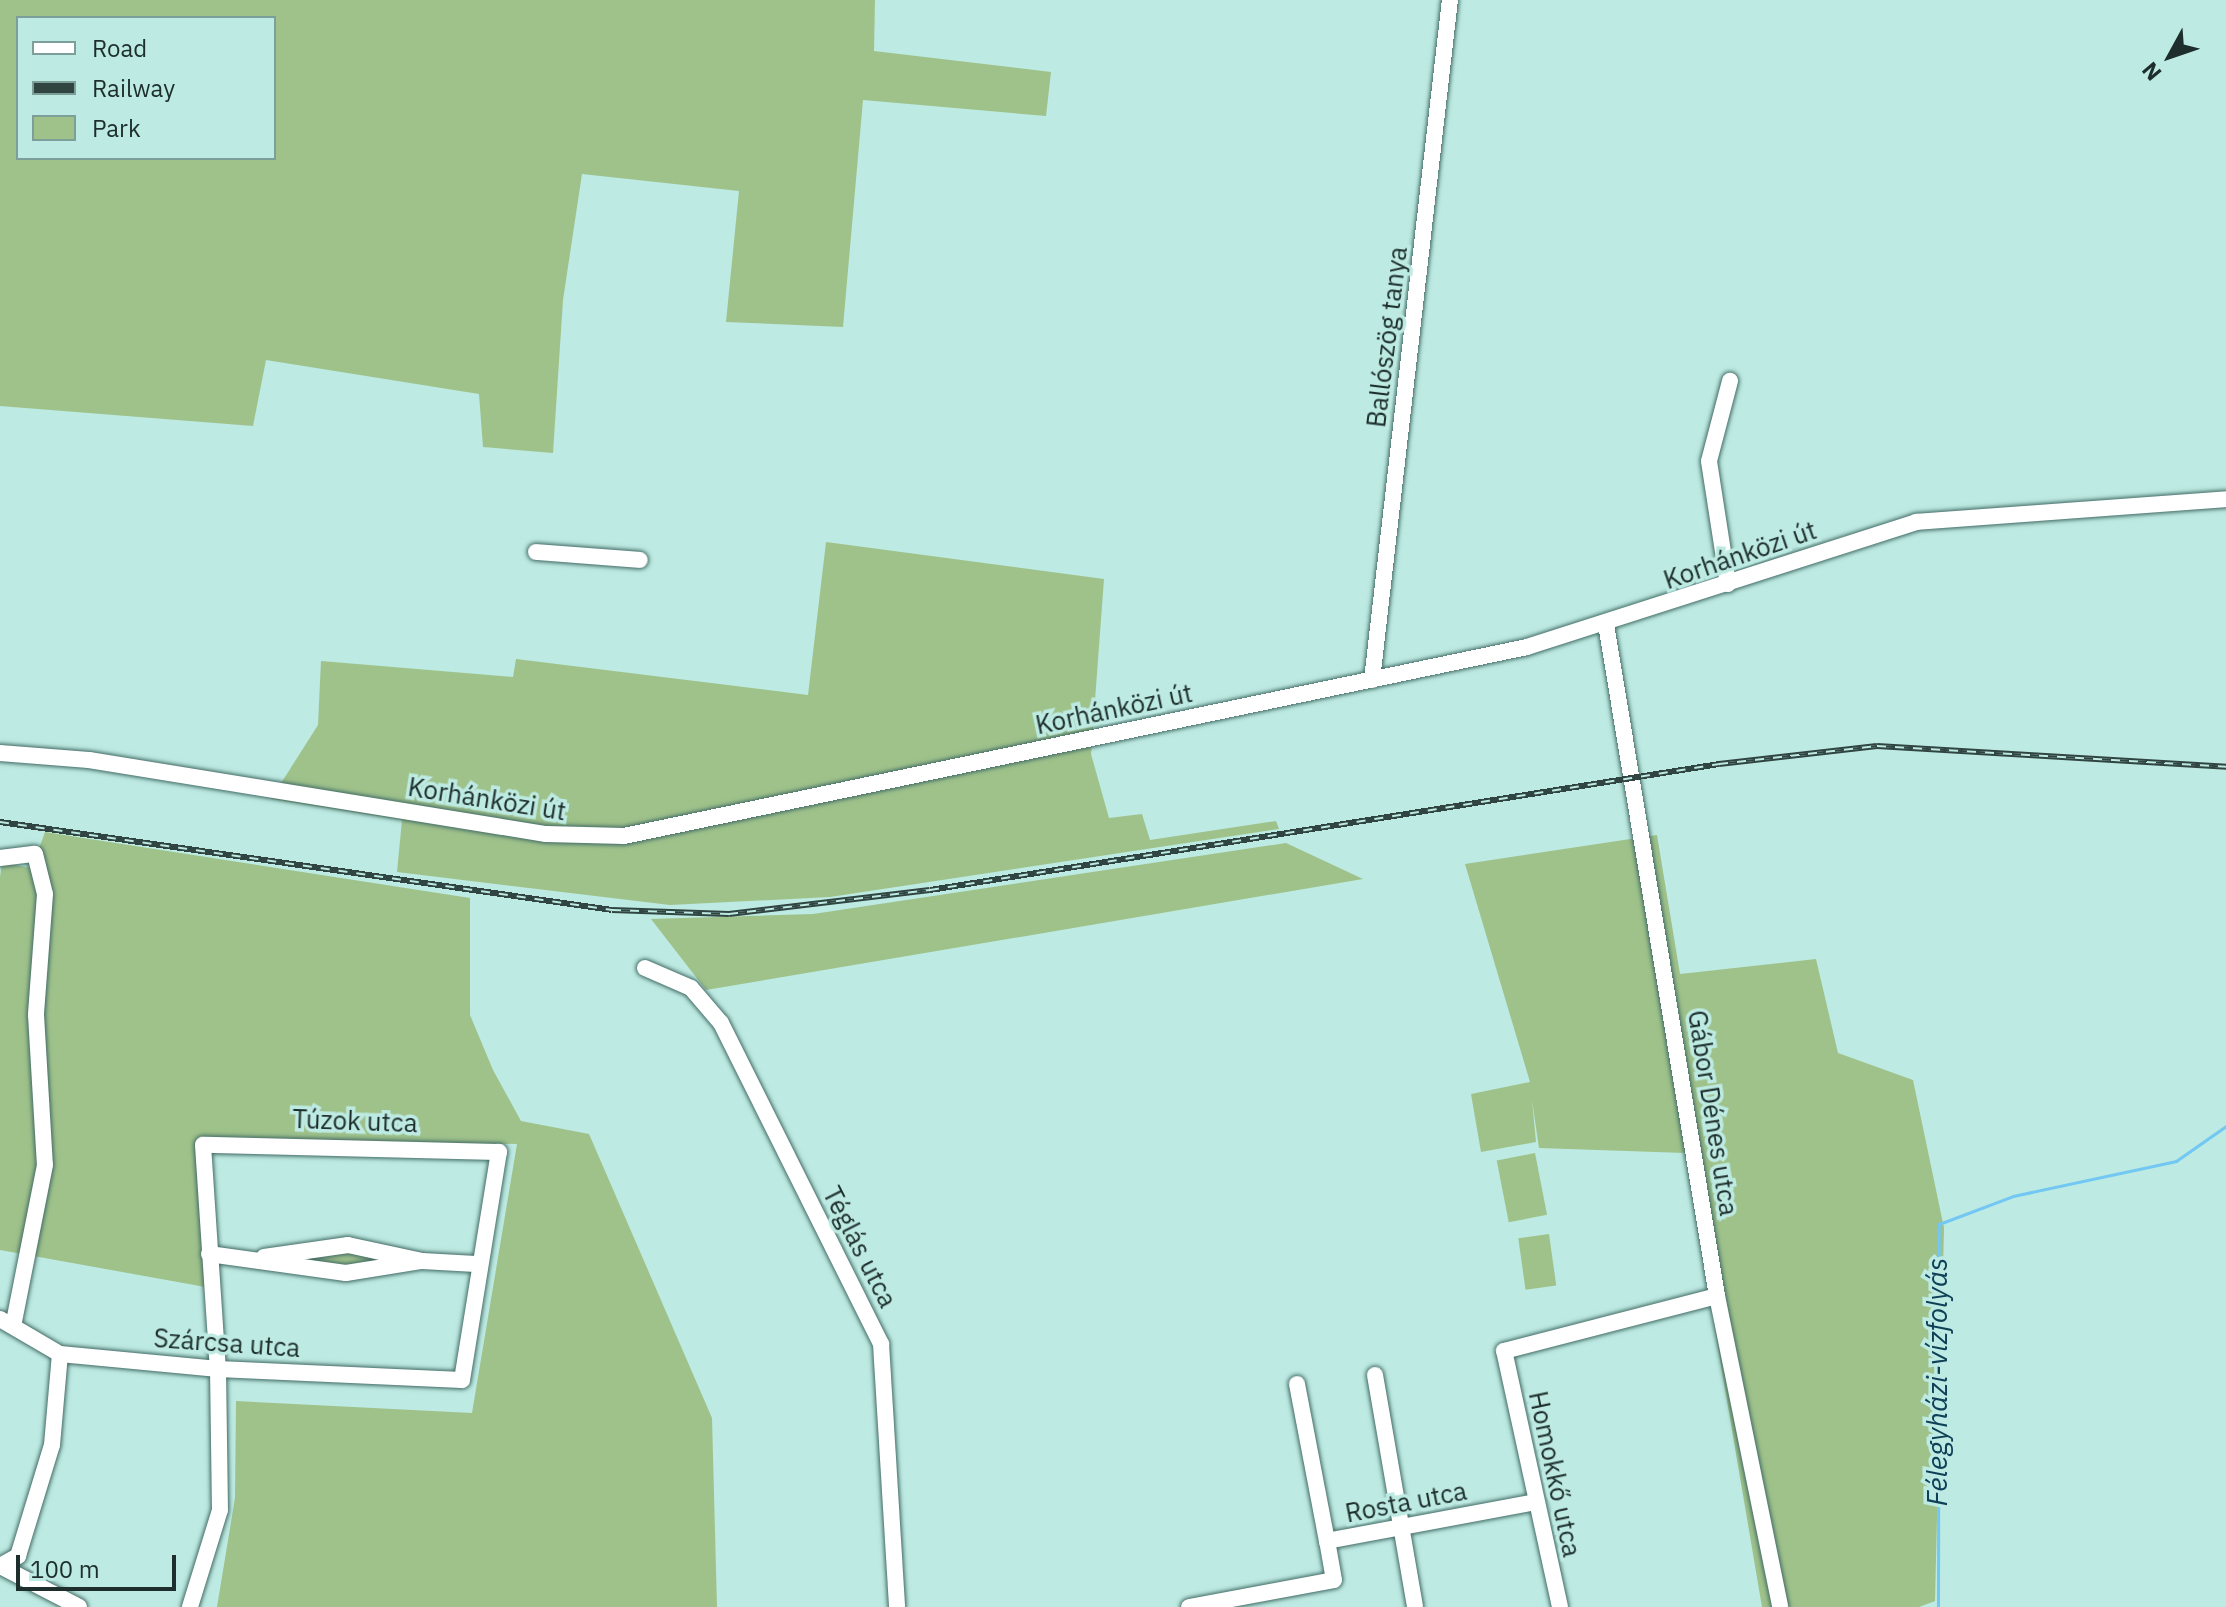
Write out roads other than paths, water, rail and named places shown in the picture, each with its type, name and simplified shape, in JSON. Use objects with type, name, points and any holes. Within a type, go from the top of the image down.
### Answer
[{"type":"street","name":"Ballószög tanya","points":[[1372,680],[1450,0]]},
{"type":"street","points":[[1728,584],[1709,461],[1730,381]]},
{"type":"street","name":"Korhánközi út","points":[[0,753],[89,760],[546,834],[614,837],[1372,680],[1606,624],[1916,522],[2226,499]]},
{"type":"street","points":[[536,552],[640,560]]},
{"type":"street","name":"Gábor Dénes utca","points":[[1606,624],[1717,1296],[1780,1607]]},
{"type":"street","points":[[0,858],[35,854],[45,894],[36,1015],[45,1165],[7,1320],[60,1354],[52,1445],[18,1556],[0,1566]]},
{"type":"street","name":"Téglás utca","points":[[645,968],[691,988],[721,1023],[881,1344],[897,1607]]},
{"type":"street","name":"Túzok utca","points":[[190,1607],[220,1510],[218,1369],[202,1155],[212,1140],[494,1150],[500,1157],[498,1189],[476,1264],[462,1380]]},
{"type":"street","points":[[264,1257],[348,1245],[422,1261],[476,1264]]},
{"type":"street","points":[[209,1254],[264,1257],[346,1273],[422,1261]]},
{"type":"street","name":"Homokkő utca","points":[[1560,1607],[1504,1351],[1717,1296]]},
{"type":"street","name":"Szárcsa utca","points":[[60,1354],[218,1369],[462,1380]]},
{"type":"street","points":[[1375,1375],[1404,1528],[1415,1607]]},
{"type":"street","points":[[1297,1384],[1327,1541]]},
{"type":"street","name":"Rosta utca","points":[[1189,1607],[1334,1580],[1327,1541],[1535,1502]]},
{"type":"street","points":[[0,1566],[68,1605]]},
{"type":"waterway","name":"Félegyházi-vízfolyás","points":[[1938,1607],[1939,1224],[2013,1196],[2176,1161],[2226,1126]]},
{"type":"railway","points":[[0,822],[612,910],[729,914],[930,890],[1719,764],[1877,746],[2226,767]]}]
